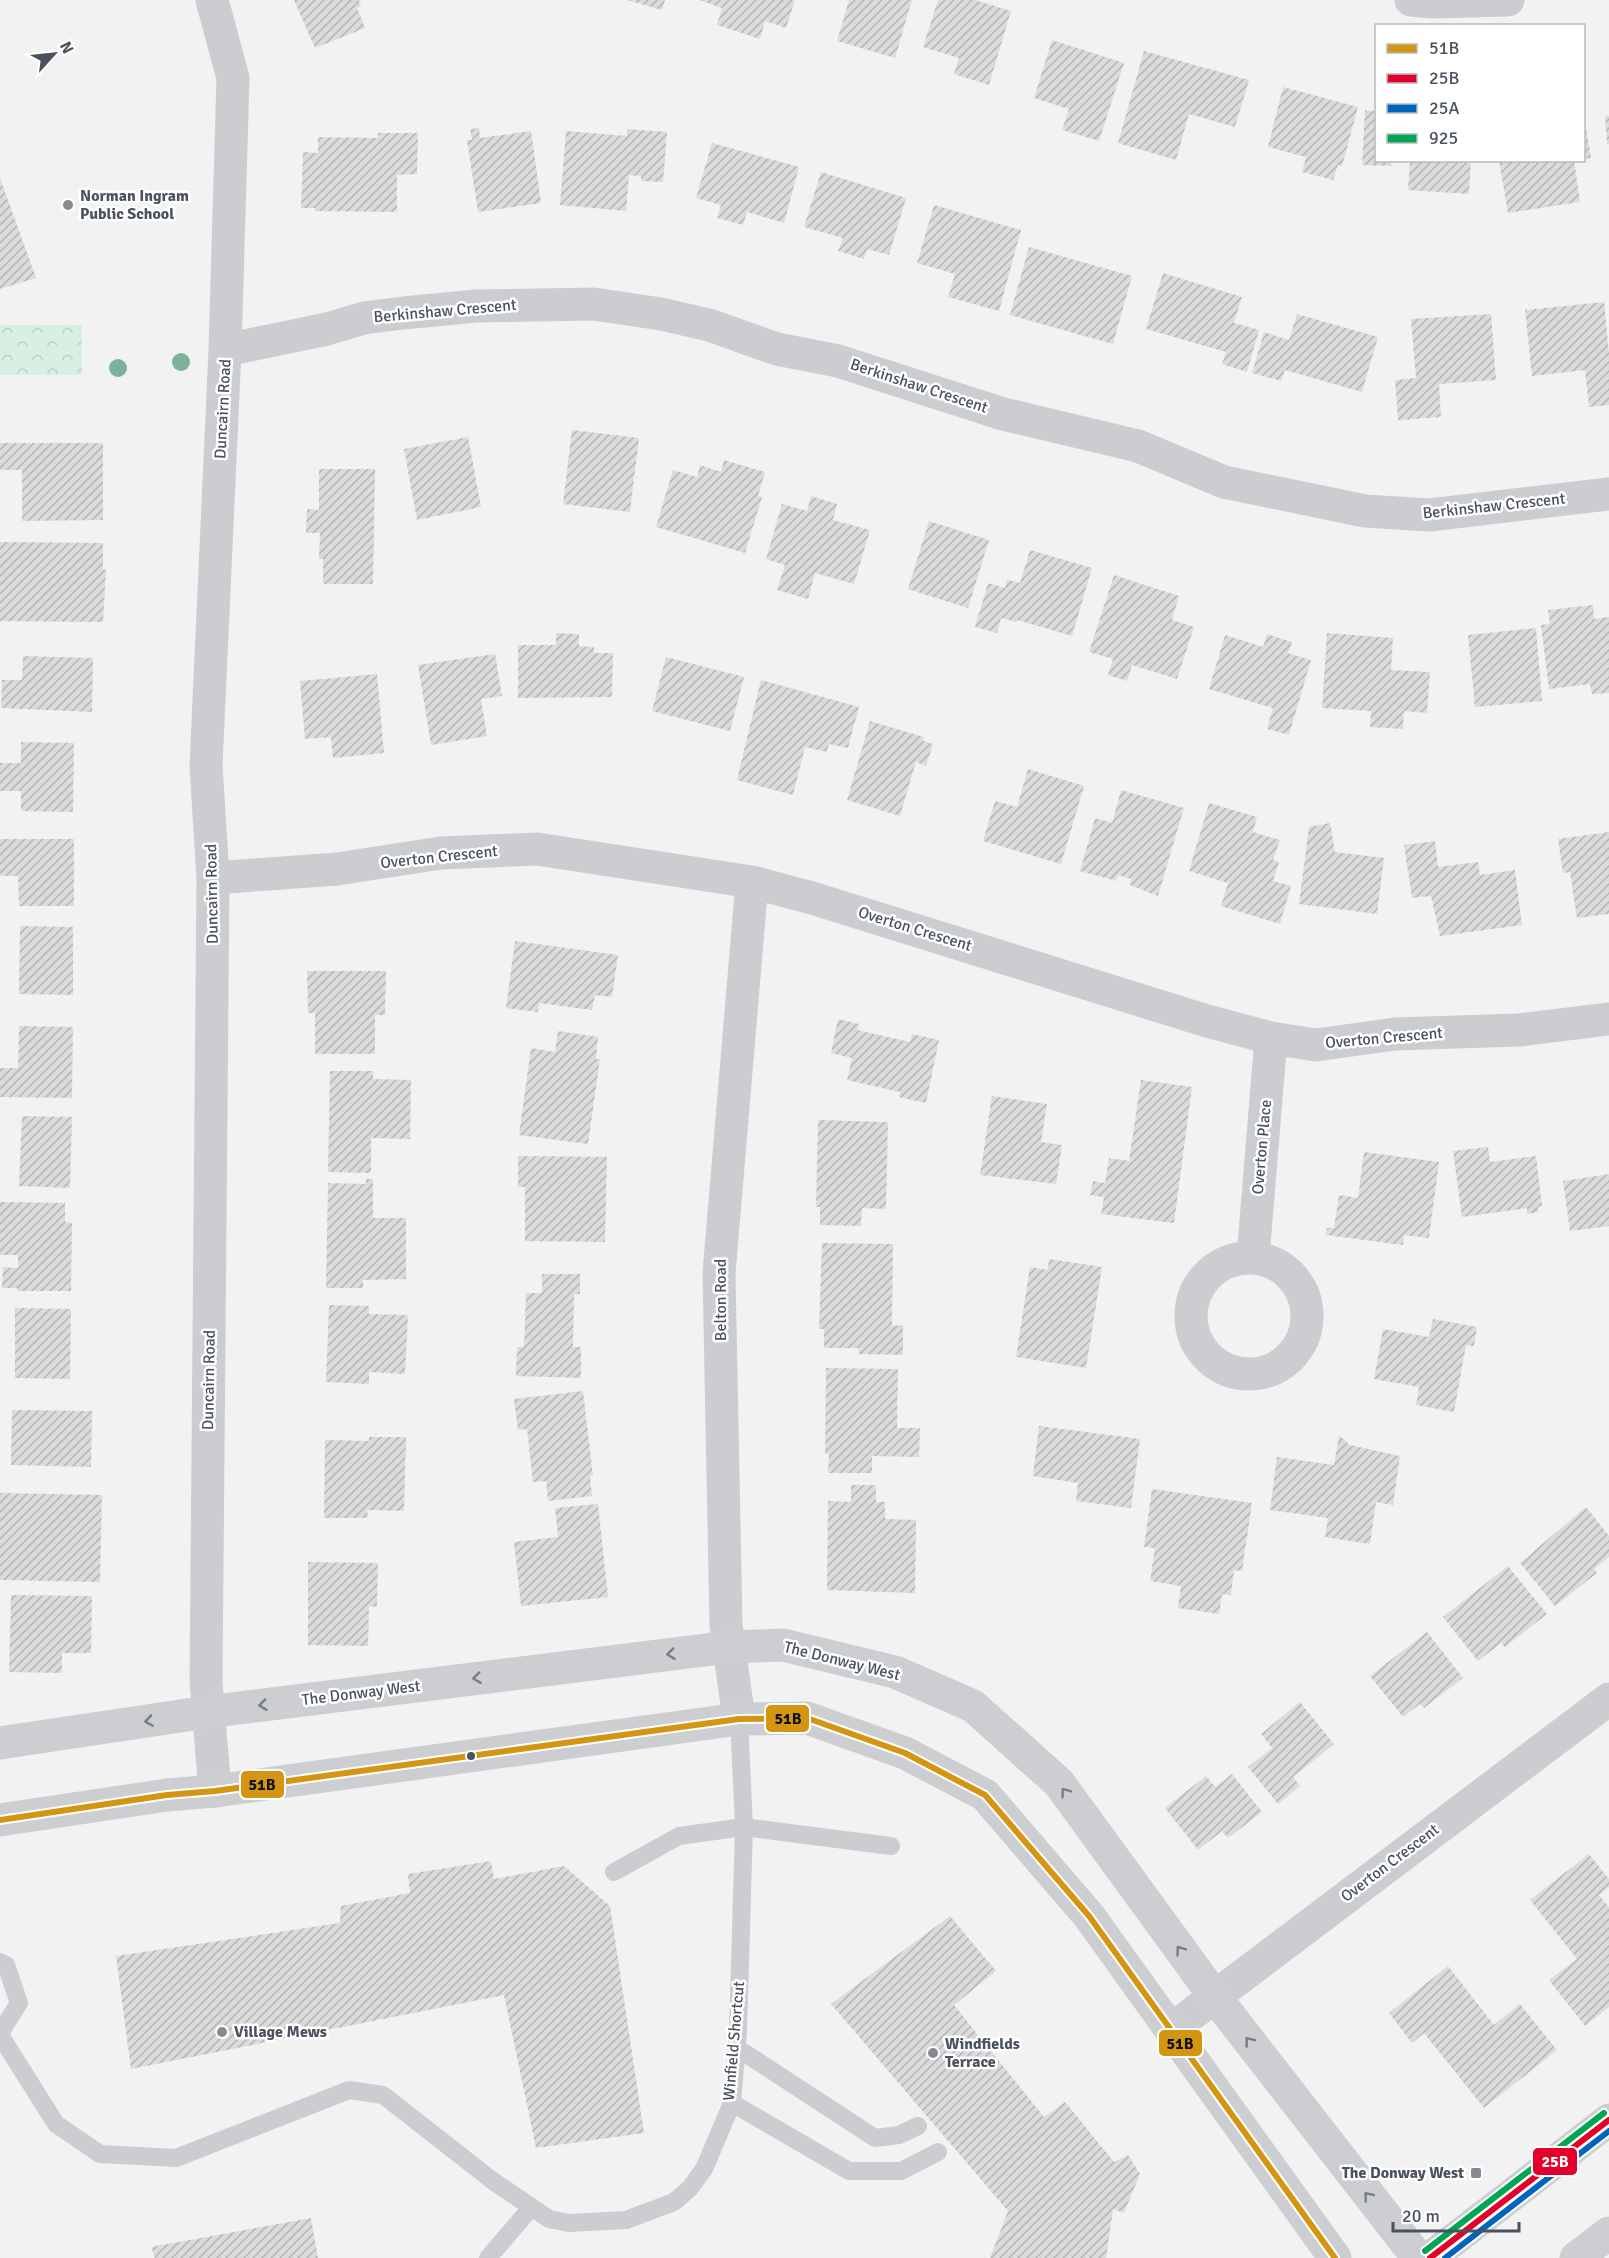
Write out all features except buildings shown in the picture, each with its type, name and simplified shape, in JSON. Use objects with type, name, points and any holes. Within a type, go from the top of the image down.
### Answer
[{"type":"street","name":"Duncairn Road","points":[[212,0],[234,78],[225,350],[206,766],[213,879],[207,1712],[215,1791]]},
{"type":"street","points":[[1411,0],[1433,2],[1508,0]]},
{"type":"street","name":"Berkinshaw Crescent","points":[[225,350],[327,329],[364,318],[432,309],[594,304],[662,314],[709,325],[777,349],[838,361],[1003,414],[1138,446],[1224,482],[1365,511],[1429,515],[1609,494]]},
{"type":"street","name":"Overton Crescent","points":[[213,879],[337,869],[441,853],[537,849],[752,882],[833,904],[1207,1021],[1271,1038],[1316,1045],[1395,1034],[1519,1030],[1609,1019]]},
{"type":"street","name":"Belton Road","points":[[739,1719],[729,1647],[719,1273],[752,882]]},
{"type":"street","name":"Overton Place","points":[[1253,1257],[1271,1038]]},
{"type":"street","name":"The Donway West","points":[[0,1743],[207,1712],[729,1647],[783,1645],[895,1672],[973,1706],[1059,1784],[1215,1997],[1418,2258]]},
{"type":"street","name":"Overton Crescent","points":[[1172,2030],[1609,1699]]},
{"type":"street","points":[[0,1820],[167,1795],[215,1791],[739,1719],[807,1718],[905,1753],[985,1795],[1089,1916],[1335,2258]]},
{"type":"street","points":[[1430,2258],[1609,2120]]},
{"type":"street","points":[[1576,2258],[1609,2233]]},
{"type":"lane","name":"Winfield Shortcut","points":[[0,2034],[56,2124],[100,2154],[176,2158],[349,2090],[383,2095],[530,2209],[560,2223],[626,2220],[674,2202],[690,2188],[704,2169],[732,2103],[737,2048],[744,1827],[739,1719]]},
{"type":"lane","points":[[614,1872],[679,1836],[744,1827],[891,1846]]},
{"type":"lane","points":[[0,1962],[6,1965],[19,2003],[0,2034]]},
{"type":"lane","points":[[737,2048],[874,2138],[899,2135],[918,2126]]},
{"type":"lane","points":[[732,2103],[849,2171],[901,2171],[938,2152]]},
{"type":"lane","points":[[488,2258],[530,2209]]},
{"type":"green space","points":[[0,325],[82,325],[82,375],[0,375]]},
{"type":"transit line","name":"51B","points":[[0,1820],[167,1795],[215,1791],[739,1719],[807,1718],[905,1753],[985,1795],[1089,1916],[1335,2258]]},
{"type":"transit line","name":"925","points":[[1425,2251],[1604,2113]]},
{"type":"transit line","name":"25B","points":[[1430,2258],[1609,2120]]},
{"type":"transit line","name":"25A","points":[[1445,2258],[1609,2131]]},
{"type":"place","name":"Norman Ingram Public School","points":[[68,205]]},
{"type":"place","name":"Village Mews","points":[[222,2032]]},
{"type":"place","name":"Windfields Terrace","points":[[933,2053]]},
{"type":"place","name":"The Donway West","points":[[1476,2173]]}]
